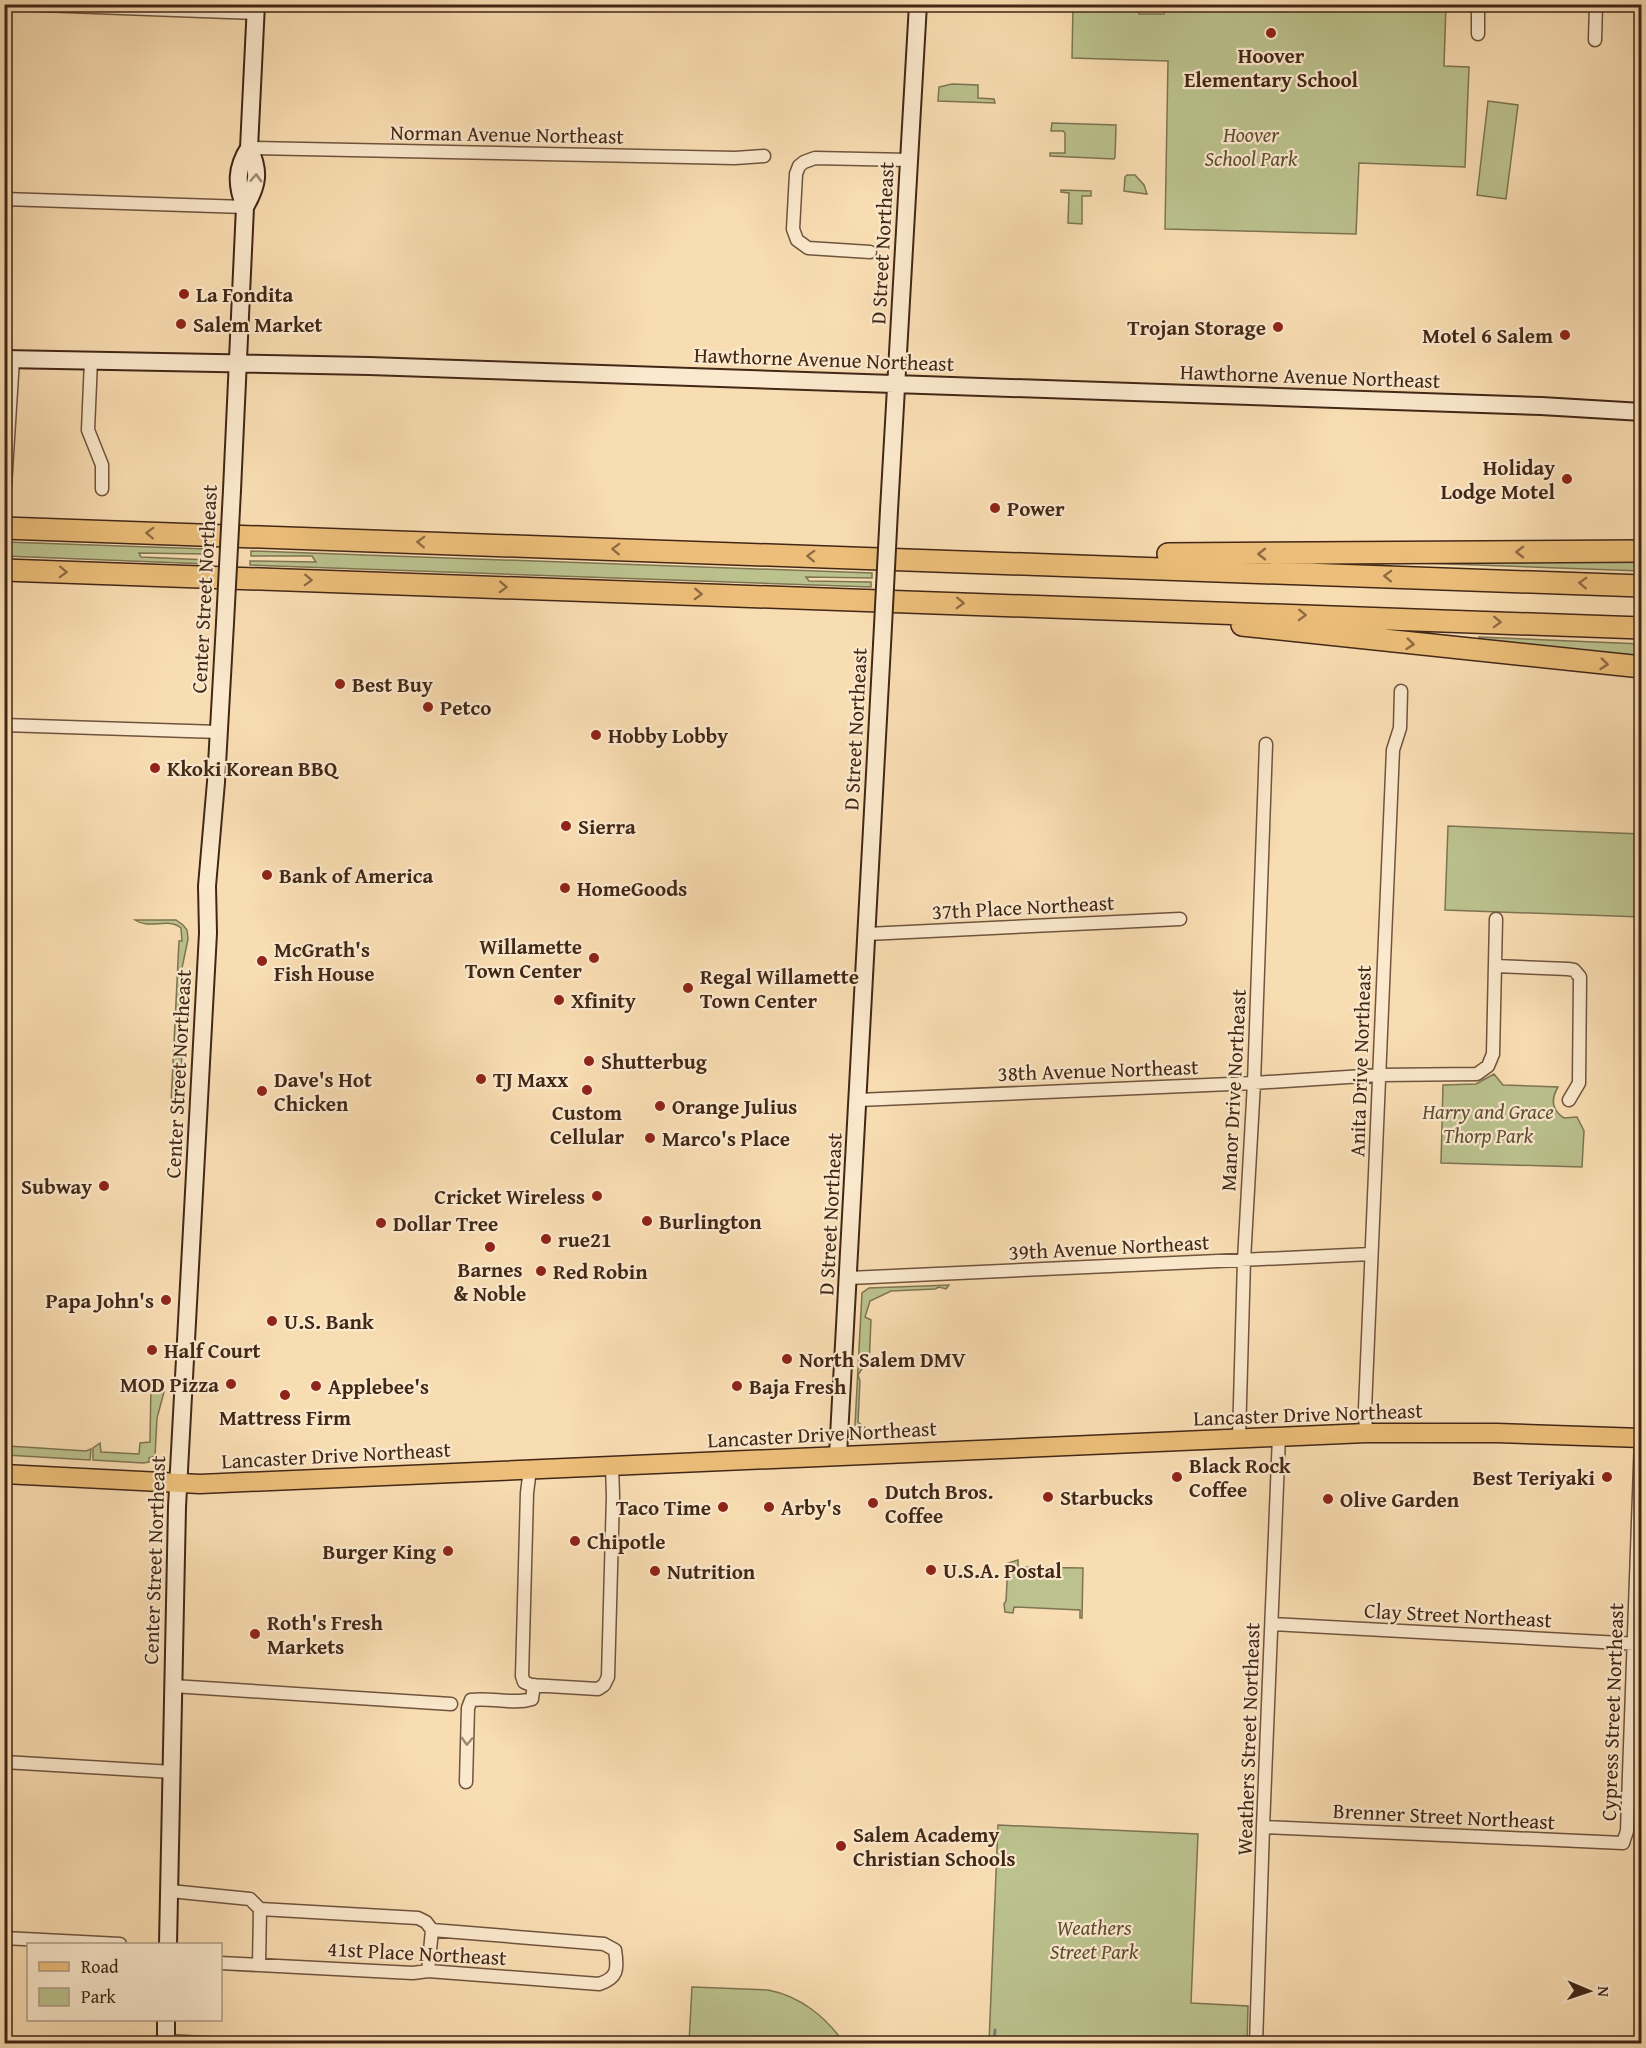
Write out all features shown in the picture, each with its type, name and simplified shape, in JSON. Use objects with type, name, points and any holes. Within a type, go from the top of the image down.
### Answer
[{"type":"highway","points":[[4,528],[1641,586]]},
{"type":"highway","points":[[931,561],[1039,554],[1641,551]]},
{"type":"highway","points":[[4,570],[1641,628]]},
{"type":"highway","points":[[1165,610],[1252,627],[1641,667]]},
{"type":"main road","name":"D Street Northeast","points":[[838,1455],[918,4]]},
{"type":"main road","name":"Center Street Northeast","points":[[168,1943],[178,1484],[208,933],[208,876],[219,732],[239,364],[245,207],[238,191],[240,162],[249,148],[256,9]]},
{"type":"main road","name":"Hawthorne Avenue Northeast","points":[[9,359],[380,366],[1541,406],[1641,412]]},
{"type":"main road","name":"Lancaster Drive Northeast","points":[[4,1474],[178,1484],[1366,1433],[1497,1433],[1641,1438]]},
{"type":"main road","points":[[166,2021],[166,2042]]},
{"type":"street","points":[[14,4],[256,9]]},
{"type":"street","points":[[1478,4],[1478,34]]},
{"type":"street","points":[[1595,40],[1596,4]]},
{"type":"street","name":"Norman Avenue Northeast","points":[[249,148],[735,158],[764,156]]},
{"type":"street","points":[[870,252],[808,248],[797,240],[793,229],[797,170],[804,162],[815,158],[909,160]]},
{"type":"street","points":[[4,199],[245,207]]},
{"type":"street","points":[[5,486],[9,359]]},
{"type":"street","points":[[91,360],[88,430],[102,465],[102,489]]},
{"type":"street","name":"Anita Drive Northeast","points":[[1366,1433],[1371,1254],[1393,750],[1400,728],[1401,691]]},
{"type":"street","points":[[4,725],[219,732]]},
{"type":"street","name":"Manor Drive Northeast","points":[[1239,1438],[1244,1260],[1254,1083],[1266,744]]},
{"type":"street","name":"37th Place Northeast","points":[[867,934],[1180,919]]},
{"type":"street","points":[[1496,919],[1495,966],[1568,969],[1574,970],[1580,977],[1579,1083],[1569,1100]]},
{"type":"street","name":"38th Avenue Northeast","points":[[858,1100],[1466,1074],[1483,1071],[1492,1060],[1493,1054],[1495,966]]},
{"type":"street","name":"39th Avenue Northeast","points":[[849,1278],[1371,1254]]},
{"type":"street","name":"Weathers Street Northeast","points":[[1256,2043],[1279,1436]]},
{"type":"street","name":"Cypress Street Northeast","points":[[1623,1843],[1627,1831],[1638,1644],[1641,1438]]},
{"type":"street","points":[[529,1683],[598,1689],[604,1685],[608,1677],[612,1466]]},
{"type":"street","points":[[466,1782],[468,1708],[471,1700],[524,1701],[531,1699],[529,1683],[522,1676],[527,1493],[530,1469]]},
{"type":"street","name":"Clay Street Northeast","points":[[1272,1624],[1638,1644]]},
{"type":"street","points":[[173,1686],[451,1704]]},
{"type":"street","points":[[4,1762],[173,1772]]},
{"type":"street","name":"Brenner Street Northeast","points":[[1263,1827],[1623,1843]]},
{"type":"street","points":[[170,1891],[250,1899],[260,1909],[418,1918],[426,1922],[432,1930],[429,1971]]},
{"type":"street","points":[[259,1965],[260,1909]]},
{"type":"street","name":"41st Place Northeast","points":[[222,1963],[413,1973],[429,1971],[598,1984],[611,1980],[615,1975],[615,1950],[604,1944],[432,1930]]},
{"type":"street","points":[[4,1938],[101,1943]]},
{"type":"street","points":[[166,2042],[222,2043]]},
{"type":"green space","name":"Hoover School Park","points":[[1165,4],[1446,5],[1444,66],[1469,67],[1465,167],[1359,163],[1356,234],[1165,229],[1168,61],[1072,58],[1073,5],[1138,5],[1139,14],[1164,14]]},
{"type":"green space","points":[[952,84],[978,85],[978,98],[994,99],[995,103],[938,101],[939,87]]},
{"type":"green space","points":[[1488,101],[1518,105],[1506,199],[1477,195]]},
{"type":"green space","points":[[1052,123],[1116,125],[1114,159],[1050,156],[1050,153],[1065,153],[1065,133],[1051,131]]},
{"type":"green space","points":[[1127,175],[1135,175],[1144,185],[1147,194],[1124,191]]},
{"type":"green space","points":[[1061,190],[1091,191],[1091,196],[1082,196],[1082,224],[1068,223],[1069,193],[1061,192]]},
{"type":"green space","points":[[5,542],[208,549],[207,554],[139,553],[141,557],[208,560],[207,564],[5,556]]},
{"type":"green space","points":[[251,551],[872,573],[872,578],[806,577],[809,581],[871,582],[871,587],[250,565],[250,561],[316,562],[312,556],[251,556]]},
{"type":"green space","points":[[1641,558],[1642,571],[1421,563],[1421,559]]},
{"type":"green space","points":[[1479,637],[1641,644],[1641,656],[1480,640]]},
{"type":"green space","points":[[1448,826],[1641,834],[1641,917],[1445,910]]},
{"type":"green space","points":[[135,920],[176,920],[187,930],[188,939],[182,968],[179,1014],[176,1014],[182,1066],[172,1105],[179,941],[182,941],[181,928],[176,925],[147,924]]},
{"type":"green space","name":"Harry and Grace Thorp Park","points":[[1494,1074],[1503,1085],[1558,1087],[1553,1100],[1555,1108],[1564,1118],[1577,1117],[1584,1131],[1582,1167],[1441,1163],[1443,1085],[1476,1084]]},
{"type":"green space","points":[[949,1285],[946,1289],[939,1287],[891,1291],[870,1301],[865,1317],[871,1320],[869,1365],[863,1367],[858,1375],[860,1381],[858,1422],[871,1435],[863,1433],[855,1425],[862,1293],[869,1288]]},
{"type":"green space","points":[[154,1381],[163,1385],[164,1392],[157,1418],[155,1456],[149,1458],[149,1462],[143,1463],[93,1460],[93,1448],[100,1443],[101,1452],[139,1454],[140,1443],[150,1442],[151,1384]]},
{"type":"green space","points":[[8,1446],[86,1451],[91,1449],[90,1460],[6,1455],[5,1449]]},
{"type":"green space","points":[[1018,1560],[1018,1567],[1083,1568],[1082,1618],[1080,1618],[1080,1610],[1014,1607],[1013,1613],[1005,1612],[1008,1563]]},
{"type":"green space","name":"Weathers Street Park","points":[[998,1825],[1198,1834],[1191,2003],[1248,2006],[1247,2043],[989,2043]]},
{"type":"green space","points":[[692,1987],[768,1990],[791,1997],[820,2016],[844,2043],[689,2043]]},
{"type":"waterway","points":[[994,2044],[995,2030]]},
{"type":"place","name":"Hoover Elementary School","points":[[1271,33]]},
{"type":"place","name":"La Fondita","points":[[184,294]]},
{"type":"place","name":"Salem Market","points":[[181,324]]},
{"type":"place","name":"Trojan Storage","points":[[1278,327]]},
{"type":"place","name":"Motel 6 Salem","points":[[1565,335]]},
{"type":"place","name":"Holiday Lodge Motel","points":[[1567,479]]},
{"type":"place","name":"Power","points":[[995,508]]},
{"type":"place","name":"Best Buy","points":[[340,684]]},
{"type":"place","name":"Petco","points":[[428,707]]},
{"type":"place","name":"Hobby Lobby","points":[[596,735]]},
{"type":"place","name":"Kkoki Korean BBQ","points":[[155,768]]},
{"type":"place","name":"Sierra","points":[[566,826]]},
{"type":"place","name":"Bank of America","points":[[267,875]]},
{"type":"place","name":"HomeGoods","points":[[565,888]]},
{"type":"place","name":"Willamette Town Center","points":[[594,958]]},
{"type":"place","name":"McGrath's Fish House","points":[[262,961]]},
{"type":"place","name":"Regal Willamette Town Center","points":[[688,988]]},
{"type":"place","name":"Xfinity","points":[[559,1000]]},
{"type":"place","name":"Shutterbug","points":[[589,1061]]},
{"type":"place","name":"TJ Maxx","points":[[481,1079]]},
{"type":"place","name":"Custom Cellular","points":[[587,1090]]},
{"type":"place","name":"Dave's Hot Chicken","points":[[262,1091]]},
{"type":"place","name":"Orange Julius","points":[[660,1106]]},
{"type":"place","name":"Marco's Place","points":[[650,1138]]},
{"type":"place","name":"Subway","points":[[104,1186]]},
{"type":"place","name":"Cricket Wireless","points":[[597,1196]]},
{"type":"place","name":"Burlington","points":[[647,1221]]},
{"type":"place","name":"Dollar Tree","points":[[381,1223]]},
{"type":"place","name":"rue21","points":[[546,1239]]},
{"type":"place","name":"Barnes & Noble","points":[[490,1247]]},
{"type":"place","name":"Red Robin","points":[[541,1271]]},
{"type":"place","name":"Papa John's","points":[[166,1300]]},
{"type":"place","name":"U.S. Bank","points":[[272,1321]]},
{"type":"place","name":"Half Court","points":[[152,1350]]},
{"type":"place","name":"North Salem DMV","points":[[787,1359]]},
{"type":"place","name":"MOD Pizza","points":[[231,1384]]},
{"type":"place","name":"Applebee's","points":[[316,1386]]},
{"type":"place","name":"Baja Fresh","points":[[737,1386]]},
{"type":"place","name":"Mattress Firm","points":[[285,1395]]},
{"type":"place","name":"Black Rock Coffee","points":[[1177,1477]]},
{"type":"place","name":"Best Teriyaki","points":[[1607,1477]]},
{"type":"place","name":"Starbucks","points":[[1048,1497]]},
{"type":"place","name":"Olive Garden","points":[[1328,1499]]},
{"type":"place","name":"Dutch Bros. Coffee","points":[[873,1503]]},
{"type":"place","name":"Taco Time","points":[[723,1507]]},
{"type":"place","name":"Arby's","points":[[769,1507]]},
{"type":"place","name":"Chipotle","points":[[575,1541]]},
{"type":"place","name":"Burger King","points":[[448,1551]]},
{"type":"place","name":"U.S.A. Postal","points":[[931,1570]]},
{"type":"place","name":"Nutrition","points":[[655,1571]]},
{"type":"place","name":"Roth's Fresh Markets","points":[[255,1634]]},
{"type":"place","name":"Salem Academy Christian Schools","points":[[841,1846]]}]
